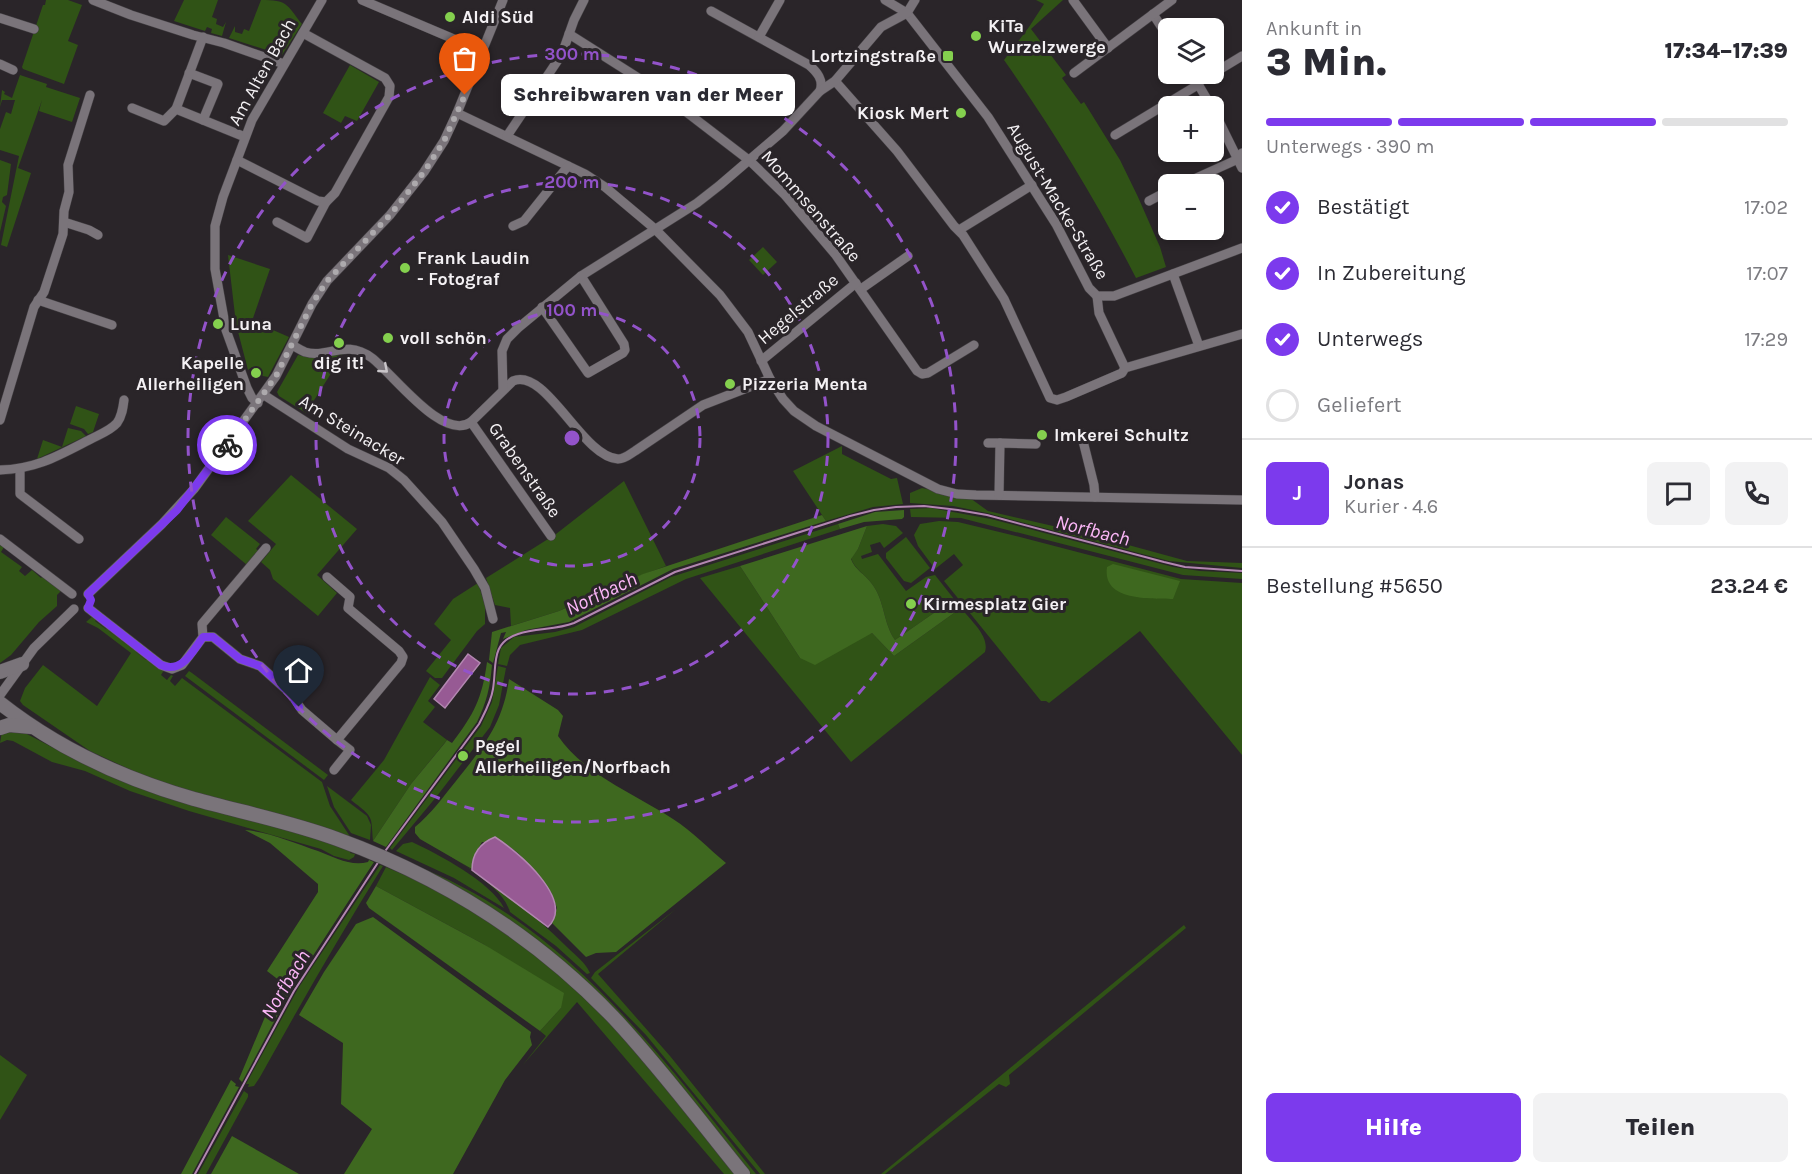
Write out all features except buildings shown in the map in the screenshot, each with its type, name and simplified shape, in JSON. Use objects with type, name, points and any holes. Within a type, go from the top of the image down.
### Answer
[{"type":"main road","points":[[0,672],[22,664]]},
{"type":"main road","points":[[0,703],[33,727],[93,762],[194,799],[318,833],[353,845],[408,869],[456,894],[501,922],[576,982],[638,1045],[743,1174]]},
{"type":"main road","points":[[0,728],[9,725],[33,727]]},
{"type":"street","points":[[93,0],[137,17],[284,64]]},
{"type":"street","name":"Am Alten Bach","points":[[261,399],[252,398],[247,388],[230,345],[222,315],[215,269],[215,226],[244,137],[257,110],[322,0]]},
{"type":"street","points":[[362,0],[482,51]]},
{"type":"street","points":[[88,594],[177,510],[207,473],[261,399],[312,304],[327,281],[390,215],[416,183],[438,151],[457,113],[503,0]]},
{"type":"street","points":[[507,136],[562,54],[584,0]]},
{"type":"street","points":[[759,37],[780,0]]},
{"type":"street","points":[[885,0],[907,13]]},
{"type":"street","points":[[503,390],[501,355],[504,344],[514,331],[581,276],[697,203],[750,161],[783,131],[820,91],[835,81],[881,27],[907,13],[915,0]]},
{"type":"street","points":[[1073,0],[1108,48]]},
{"type":"street","points":[[1074,74],[1172,0]]},
{"type":"street","points":[[711,10],[812,68],[819,78],[820,91]]},
{"type":"street","name":"August-Macke-Straße","points":[[907,13],[988,117],[1056,224],[1089,288],[1097,296],[1114,296],[1242,248]]},
{"type":"street","points":[[1153,14],[1158,22]]},
{"type":"street","points":[[0,18],[33,29]]},
{"type":"street","points":[[277,222],[307,238],[389,97],[390,89],[385,78],[303,33]]},
{"type":"street","name":"Mommsenstraße","points":[[569,34],[659,91],[750,161],[814,229],[858,286],[913,367],[922,374],[928,373],[974,345]]},
{"type":"street","points":[[132,108],[164,121],[176,109],[203,37]]},
{"type":"street","points":[[1224,67],[1242,56]]},
{"type":"street","points":[[0,64],[14,70]]},
{"type":"street","points":[[189,73],[218,84],[204,120]]},
{"type":"street","points":[[835,81],[897,151],[959,230],[1004,299],[1050,398],[1057,400],[1065,397],[1122,373],[1125,368],[1242,334]]},
{"type":"street","points":[[1114,135],[1198,84],[1205,96]]},
{"type":"street","points":[[0,420],[28,328],[38,300],[44,292],[63,234],[64,211],[69,192],[68,165],[90,95]]},
{"type":"street","points":[[176,109],[244,137]]},
{"type":"street","points":[[457,113],[568,166],[598,183],[655,229],[731,308],[748,332],[770,379],[785,402],[803,418],[938,489],[957,494],[1242,500]]},
{"type":"street","points":[[1224,128],[1240,155],[1242,168]]},
{"type":"street","points":[[1205,174],[1236,160],[1240,155]]},
{"type":"street","points":[[237,160],[318,201],[326,202]]},
{"type":"street","points":[[513,226],[524,221],[568,166]]},
{"type":"street","points":[[959,230],[1032,185]]},
{"type":"street","points":[[1149,201],[1158,196]]},
{"type":"street","points":[[64,222],[98,235]]},
{"type":"street","name":"Hegelstraße","points":[[761,361],[858,286],[908,256]]},
{"type":"street","points":[[1173,274],[1199,346]]},
{"type":"street","points":[[542,307],[588,373],[623,353],[625,347],[581,276]]},
{"type":"street","points":[[1097,296],[1099,313],[1125,368]]},
{"type":"street","points":[[38,300],[112,326]]},
{"type":"street","points":[[292,345],[309,352],[358,350],[391,374],[436,418],[458,427],[466,426],[503,390],[518,379],[532,383],[587,439],[607,454],[620,459],[709,401],[770,379]]},
{"type":"street","name":"Am Steinacker","points":[[261,399],[348,449],[389,468],[404,480],[442,522],[463,551],[483,583],[493,619]]},
{"type":"street","points":[[0,470],[20,470],[48,461],[110,429],[120,418],[124,400]]},
{"type":"street","name":"Grabenstraße","points":[[471,422],[551,536]]},
{"type":"street","points":[[1080,433],[1095,497]]},
{"type":"street","points":[[988,443],[1036,444]]},
{"type":"street","points":[[999,495],[1000,443]]},
{"type":"street","points":[[20,470],[20,494],[79,539]]},
{"type":"street","points":[[0,539],[72,594]]},
{"type":"street","points":[[88,608],[161,665],[172,669],[182,665],[203,637],[202,624],[266,548]]},
{"type":"street","points":[[327,577],[350,597],[348,608],[399,651],[403,657],[401,663],[337,740]]},
{"type":"street","points":[[82,590],[88,594],[91,600],[88,608],[81,611],[74,609],[70,603],[72,594],[82,590]]},
{"type":"street","points":[[0,696],[34,648],[74,609]]},
{"type":"street","points":[[203,637],[213,637],[240,659],[260,666],[291,694],[302,710],[350,750],[334,770]]},
{"type":"green space","points":[[46,0],[68,0],[82,5],[68,41],[78,45],[64,84],[22,67]]},
{"type":"green space","points":[[184,0],[218,0],[212,17],[217,19],[216,24],[223,27],[226,22],[222,36],[211,33],[212,29],[207,27],[205,31],[174,21]]},
{"type":"green space","points":[[261,0],[286,4],[302,24],[282,55],[229,38],[235,26],[235,32],[242,34],[244,29],[249,31]]},
{"type":"green space","points":[[1036,0],[1063,0],[1031,29],[1066,75],[1062,78],[1081,104],[1084,102],[1120,160],[1160,247],[1166,267],[1136,278],[1074,167],[1004,60],[1044,4]]},
{"type":"green space","points":[[350,65],[379,82],[357,121],[345,116],[341,123],[323,113]]},
{"type":"green space","points":[[20,75],[47,84],[46,87],[80,98],[72,122],[39,111],[42,100],[18,168],[31,173],[7,247],[1,245],[19,156],[0,150],[0,129],[6,112],[11,114],[15,100],[2,100],[0,107],[2,90],[4,94],[12,98]]},
{"type":"green space","points":[[0,160],[11,164],[7,195],[3,197],[2,202],[6,206],[0,232]]},
{"type":"green space","points":[[763,247],[777,262],[763,275],[749,260]]},
{"type":"green space","points":[[228,255],[270,269],[252,321],[289,337],[268,377],[258,375],[252,367],[248,370],[236,324]]},
{"type":"green space","points":[[342,354],[342,356],[306,413],[279,396],[277,392],[298,355],[315,358]]},
{"type":"green space","points":[[76,406],[99,414],[93,432],[88,434],[84,429],[70,424]]},
{"type":"green space","points":[[68,428],[81,431],[86,436],[37,459],[43,440],[62,447]]},
{"type":"green space","points":[[842,446],[842,454],[891,479],[897,478],[903,504],[873,507],[826,521],[793,471]]},
{"type":"green space","points":[[291,475],[357,529],[317,575],[337,593],[318,616],[273,579],[270,570],[261,562],[276,544],[248,521]]},
{"type":"green space","points":[[624,481],[666,566],[559,611],[511,626],[510,608],[495,605],[486,578],[556,534]]},
{"type":"green space","points":[[922,488],[970,498],[988,511],[1088,534],[1187,561],[1242,563],[1242,568],[1169,561],[987,513],[953,506],[910,503],[910,493]]},
{"type":"green space","points":[[931,508],[991,519],[1173,567],[1242,573],[1242,579],[1183,575],[961,518],[911,517],[910,509]]},
{"type":"green space","points":[[904,510],[902,519],[864,522],[840,529],[838,524],[875,512]]},
{"type":"green space","points":[[822,515],[826,521],[673,569],[569,622],[526,630],[503,639],[506,632],[501,633],[493,663],[489,660],[492,632],[559,611],[643,574]]},
{"type":"green space","points":[[226,517],[260,544],[256,549],[259,551],[247,565],[211,535]]},
{"type":"green space","points":[[939,521],[958,522],[1181,579],[1242,583],[1242,755],[1140,631],[1049,703],[1041,701],[944,581],[963,565],[954,554],[935,569],[918,546],[914,535],[920,524]]},
{"type":"green space","points":[[838,524],[840,529],[686,579],[582,630],[520,645],[510,655],[507,666],[498,664],[501,648],[514,637],[555,632],[574,627],[671,577]]},
{"type":"green space","points":[[883,524],[896,526],[903,533],[884,548],[880,542],[870,545],[872,552],[861,556],[862,559],[878,554],[906,591],[926,577],[935,575],[954,599],[895,640],[876,591],[851,558],[858,549],[867,526]]},
{"type":"green space","points":[[867,526],[858,549],[851,559],[876,591],[895,640],[954,599],[961,608],[894,656],[872,633],[815,665],[800,658],[740,566]]},
{"type":"green space","points":[[906,537],[930,568],[911,583],[904,581],[886,558],[886,553]]},
{"type":"green space","points":[[0,545],[4,547],[1,552],[22,567],[19,571],[25,576],[32,570],[61,591],[57,595],[57,606],[39,622],[11,655],[0,663]]},
{"type":"green space","points":[[1113,564],[1180,581],[1173,599],[1141,598],[1120,592],[1112,587],[1107,578],[1107,567]]},
{"type":"green space","points":[[740,566],[800,658],[872,633],[894,656],[961,608],[982,634],[986,646],[985,652],[851,762],[700,578]]},
{"type":"green space","points":[[478,583],[485,605],[485,624],[477,631],[442,678],[435,678],[426,671],[451,640],[434,624],[453,599]]},
{"type":"green space","points":[[93,616],[95,621],[106,629],[110,629],[109,631],[120,639],[124,639],[122,641],[133,649],[135,647],[136,652],[146,660],[148,658],[149,662],[164,670],[161,675],[167,680],[171,675],[173,676],[170,681],[175,686],[182,678],[322,782],[330,806],[351,838],[155,781],[90,751],[23,705],[20,701],[25,688],[43,665],[97,706],[131,653],[98,628],[86,622]]},
{"type":"green space","points":[[487,662],[492,665],[490,681],[486,701],[477,722],[386,847],[373,841],[411,784],[447,740],[452,743],[466,723],[480,696]]},
{"type":"green space","points":[[498,666],[506,668],[499,705],[490,727],[392,850],[390,848],[481,726],[492,702]]},
{"type":"green space","points":[[189,671],[328,775],[324,780],[185,676]]},
{"type":"green space","points":[[430,677],[440,685],[428,701],[435,707],[423,722],[447,740],[411,784],[373,841],[370,818],[351,800],[384,760]]},
{"type":"green space","points":[[509,679],[558,710],[563,716],[558,736],[582,762],[611,783],[680,824],[726,863],[616,952],[596,953],[586,957],[552,923],[557,908],[551,892],[518,853],[503,842],[482,842],[475,854],[472,869],[420,839],[415,833],[415,827],[442,799],[490,734],[502,709]]},
{"type":"green space","points":[[2,731],[23,732],[73,758],[320,840],[351,851],[350,853],[355,854],[354,857],[349,860],[334,856],[321,849],[189,811],[130,791],[85,771],[52,762],[13,741],[7,740],[0,743]]},
{"type":"green space","points":[[327,786],[367,816],[371,825],[370,840],[351,833],[334,807]]},
{"type":"green space","points":[[245,830],[282,838],[349,862],[362,863],[369,860],[374,862],[292,988],[242,1082],[239,1079],[280,981],[267,971],[318,892],[318,884],[270,843]]},
{"type":"green space","points":[[412,842],[449,861],[476,879],[488,888],[504,908],[454,878],[396,851],[403,844]]},
{"type":"green space","points":[[411,864],[465,888],[515,919],[561,955],[644,1038],[756,1174],[751,1174],[677,1083],[609,1005]]},
{"type":"green space","points":[[380,865],[383,866],[320,970],[260,1077],[254,1086],[248,1087],[249,1084],[246,1084],[299,987]]},
{"type":"green space","points":[[386,867],[424,883],[467,908],[509,936],[568,983],[646,1062],[735,1174],[724,1174],[577,1002],[522,1066],[546,1036],[540,1031],[561,1008],[485,945],[376,886]]},
{"type":"green space","points":[[467,867],[487,880],[552,933],[580,959],[590,973],[587,974],[556,946],[510,912],[506,902]]},
{"type":"green space","points":[[376,886],[485,945],[564,993],[561,1008],[540,1031],[369,908],[366,903]]},
{"type":"green space","points":[[676,909],[598,974],[670,1056],[765,1174],[760,1174],[646,1035],[591,978],[595,972]]},
{"type":"green space","points":[[373,917],[531,1032],[532,1045],[505,1080],[453,1174],[344,1174],[372,1129],[341,1104],[343,1043],[299,1015],[356,924]]},
{"type":"green space","points":[[1184,925],[1186,928],[1009,1075],[1010,1084],[1006,1087],[999,1084],[885,1174],[881,1174]]},
{"type":"green space","points":[[0,1055],[27,1075],[0,1120]]},
{"type":"green space","points":[[231,1080],[236,1084],[235,1086],[239,1087],[192,1174],[181,1174]]},
{"type":"green space","points":[[244,1091],[248,1097],[206,1174],[198,1174]]},
{"type":"green space","points":[[232,1136],[299,1174],[211,1174]]},
{"type":"shaded area","points":[[468,654],[480,663],[445,708],[434,699]]},
{"type":"shaded area","points":[[495,837],[529,865],[549,890],[555,904],[555,916],[548,927],[472,870],[473,859],[478,849]]},
{"type":"waterway","name":"Norfbach","points":[[383,854],[479,724],[491,698],[497,656],[503,643],[518,634],[574,623],[675,572],[850,516],[896,507],[924,506],[987,515],[1185,567],[1242,571]]},
{"type":"waterway","name":"Norfbach","points":[[195,1174],[294,991],[379,861]]},
{"type":"way so far","points":[[227,445],[276,376],[318,293],[339,266],[390,215],[416,183],[444,141],[465,95]]},
{"type":"place","name":"Aldi Süd","points":[[450,17]]},
{"type":"place","name":"KiTa Wurzelzwerge","points":[[976,36]]},
{"type":"place","name":"Lortzingstraße","points":[[948,56]]},
{"type":"place","name":"Schreibwaren van der Meer","points":[[465,95]]},
{"type":"place","name":"Kiosk Mert","points":[[961,113]]},
{"type":"place","name":"Frank Laudin - Fotograf","points":[[405,268]]},
{"type":"place","name":"Luna","points":[[218,324]]},
{"type":"place","name":"voll schön","points":[[388,338]]},
{"type":"place","name":"dig it!","points":[[339,343]]},
{"type":"place","name":"Kapelle Allerheiligen","points":[[256,373]]},
{"type":"place","name":"Pizzeria Menta","points":[[730,384]]},
{"type":"place","name":"Imkerei Schultz","points":[[1042,435]]},
{"type":"place","name":"Kirmesplatz Gier","points":[[911,604]]},
{"type":"place","name":"Pegel Allerheiligen/Norfbach","points":[[463,756]]},
{"type":"route","points":[[227,445],[177,510],[88,594],[91,600],[88,608],[167,668],[172,669],[182,665],[203,637],[213,637],[240,659],[260,666],[291,694],[299,707]]}]
